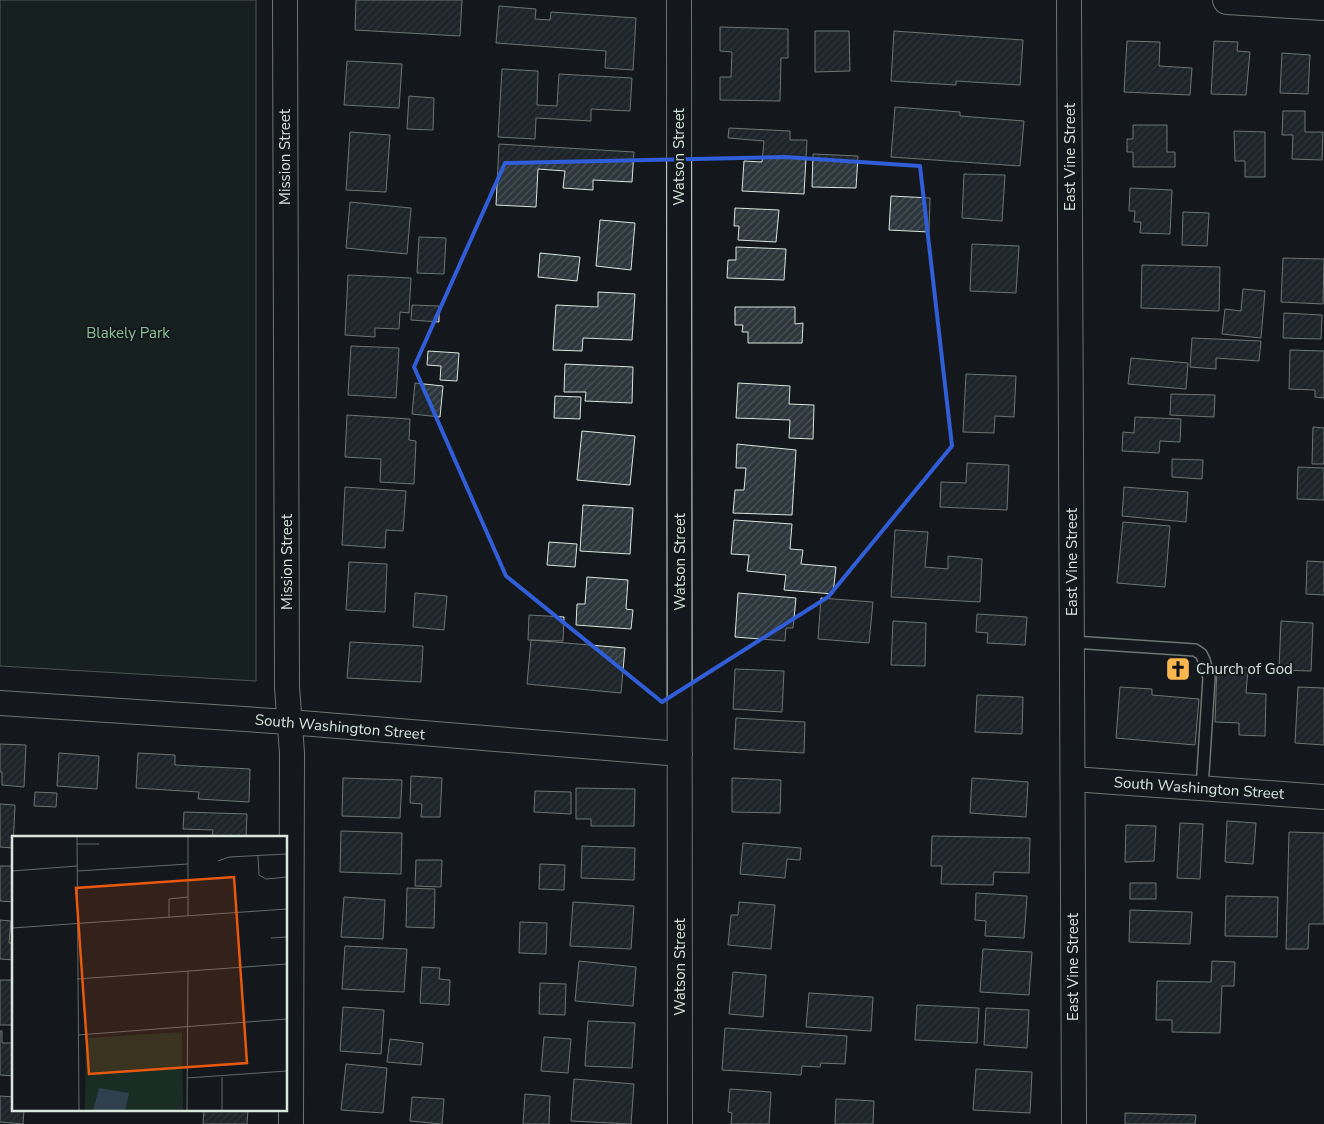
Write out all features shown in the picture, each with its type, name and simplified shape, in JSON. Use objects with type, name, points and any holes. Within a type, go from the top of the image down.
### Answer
[{"type":"street","name":"Mission Street","points":[[285,0],[287,687],[292,753],[292,1124]]},
{"type":"street","name":"Watson Street","points":[[679,0],[680,1124]]},
{"type":"street","name":"East Vine Street","points":[[1069,0],[1074,1124]]},
{"type":"street","points":[[1227,0],[1324,6]]},
{"type":"street","name":"South Washington Street","points":[[0,703],[289,722],[680,754]]},
{"type":"street","name":"South Washington Street","points":[[1073,779],[1324,797]]},
{"type":"lane","points":[[1072,642],[1195,650],[1201,654],[1209,678],[1202,788]]},
{"type":"highlighted area","points":[[785,157],[920,166],[952,446],[828,597],[662,702],[506,576],[414,367],[505,163]]},
{"type":"green space","name":"Blakely Park","points":[[0,0],[256,0],[256,681],[0,666]]},
{"type":"building","points":[[356,0],[462,0],[460,36],[355,30]]},
{"type":"building","points":[[499,6],[536,9],[535,19],[550,20],[551,12],[636,18],[633,70],[605,68],[606,51],[496,43]]},
{"type":"building","points":[[720,27],[788,29],[788,58],[781,58],[780,101],[720,100],[720,77],[731,77],[732,52],[720,51]]},
{"type":"building","points":[[815,31],[849,31],[850,71],[815,72]]},
{"type":"building","points":[[894,31],[1023,40],[1020,85],[956,81],[956,85],[891,81]]},
{"type":"building","points":[[1127,41],[1160,42],[1159,66],[1192,68],[1190,95],[1124,92]]},
{"type":"building","points":[[1214,41],[1238,42],[1237,51],[1250,52],[1246,95],[1211,94]]},
{"type":"building","points":[[1282,53],[1310,55],[1308,94],[1280,93]]},
{"type":"building","points":[[347,61],[402,64],[399,108],[344,105]]},
{"type":"building","points":[[502,69],[538,71],[537,105],[557,106],[559,74],[632,78],[630,111],[591,109],[591,121],[536,118],[535,139],[498,137]]},
{"type":"building","points":[[409,96],[434,98],[433,130],[407,129]]},
{"type":"building","points":[[895,107],[960,112],[960,116],[1024,121],[1020,166],[891,157]]},
{"type":"building","points":[[1283,111],[1305,111],[1305,132],[1323,132],[1322,160],[1292,159],[1293,135],[1282,135]]},
{"type":"building","points":[[1133,125],[1167,125],[1167,152],[1175,152],[1175,167],[1133,167],[1133,152],[1127,152],[1127,139],[1133,139]]},
{"type":"building","points":[[729,128],[790,131],[790,140],[807,140],[804,194],[742,191],[744,161],[762,162],[764,141],[728,138]]},
{"type":"building","points":[[1234,131],[1265,132],[1265,177],[1245,177],[1245,161],[1235,161]]},
{"type":"building","points":[[350,132],[390,135],[386,192],[346,190]]},
{"type":"building","points":[[499,144],[634,152],[632,182],[593,180],[593,190],[563,188],[565,171],[538,169],[536,207],[496,205]]},
{"type":"building","points":[[813,154],[858,156],[856,188],[812,187]]},
{"type":"building","points":[[964,174],[1005,175],[1002,221],[962,218]]},
{"type":"building","points":[[1130,188],[1172,190],[1170,234],[1140,233],[1141,222],[1134,222],[1135,211],[1129,211]]},
{"type":"building","points":[[891,196],[930,198],[929,232],[889,230]]},
{"type":"building","points":[[350,202],[411,208],[407,254],[346,248]]},
{"type":"building","points":[[735,208],[779,210],[776,242],[738,240],[739,226],[734,226]]},
{"type":"building","points":[[1183,212],[1209,213],[1207,246],[1182,245]]},
{"type":"building","points":[[600,220],[635,223],[631,270],[596,266]]},
{"type":"building","points":[[419,237],[446,238],[444,274],[417,273]]},
{"type":"building","points":[[972,244],[1019,246],[1016,293],[970,291]]},
{"type":"building","points":[[736,247],[786,249],[784,280],[727,278],[728,260],[736,260]]},
{"type":"building","points":[[540,253],[580,257],[577,281],[538,277]]},
{"type":"building","points":[[1283,258],[1324,259],[1323,304],[1281,302]]},
{"type":"building","points":[[1142,265],[1220,267],[1219,311],[1141,308]]},
{"type":"building","points":[[348,275],[411,278],[409,313],[400,312],[399,329],[375,328],[375,337],[345,335]]},
{"type":"building","points":[[1243,289],[1265,291],[1261,338],[1222,334],[1225,309],[1241,311]]},
{"type":"building","points":[[598,292],[635,294],[632,340],[583,338],[582,351],[553,350],[556,305],[598,307]]},
{"type":"building","points":[[412,305],[439,306],[439,322],[411,320]]},
{"type":"building","points":[[735,307],[795,307],[795,324],[803,323],[802,343],[748,343],[748,332],[742,332],[743,325],[735,325]]},
{"type":"building","points":[[1284,313],[1322,315],[1321,339],[1283,338]]},
{"type":"building","points":[[1192,338],[1261,341],[1259,361],[1216,358],[1216,369],[1190,367]]},
{"type":"building","points":[[351,346],[399,348],[396,398],[348,395]]},
{"type":"building","points":[[1290,350],[1324,351],[1324,398],[1315,397],[1315,390],[1289,389]]},
{"type":"building","points":[[428,351],[459,353],[457,381],[440,380],[441,366],[427,365]]},
{"type":"building","points":[[1131,358],[1188,363],[1186,389],[1128,384]]},
{"type":"building","points":[[565,364],[633,367],[632,403],[585,401],[586,392],[564,392]]},
{"type":"building","points":[[966,374],[1016,376],[1014,417],[995,416],[994,433],[963,432]]},
{"type":"building","points":[[415,383],[443,386],[440,417],[412,414]]},
{"type":"building","points":[[738,383],[790,386],[789,404],[814,405],[813,439],[789,438],[790,420],[736,418]]},
{"type":"building","points":[[1171,394],[1215,395],[1214,417],[1170,415]]},
{"type":"building","points":[[555,396],[581,397],[580,419],[554,418]]},
{"type":"building","points":[[347,415],[410,419],[409,440],[416,441],[414,484],[380,482],[381,459],[345,457]]},
{"type":"building","points":[[1135,417],[1181,419],[1180,442],[1160,441],[1159,453],[1122,451],[1123,432],[1134,433]]},
{"type":"building","points":[[1313,427],[1324,428],[1324,464],[1312,464]]},
{"type":"building","points":[[582,431],[635,436],[630,485],[577,480]]},
{"type":"building","points":[[737,444],[796,450],[792,515],[733,513],[735,490],[744,490],[746,468],[736,468]]},
{"type":"building","points":[[1172,459],[1203,460],[1202,479],[1172,477]]},
{"type":"building","points":[[967,463],[1009,465],[1007,510],[940,507],[941,482],[966,483]]},
{"type":"building","points":[[1298,467],[1324,468],[1324,500],[1297,499]]},
{"type":"building","points":[[345,487],[406,491],[403,531],[386,530],[385,548],[342,545]]},
{"type":"building","points":[[1124,487],[1188,492],[1186,522],[1122,516]]},
{"type":"building","points":[[583,505],[633,508],[630,554],[580,551]]},
{"type":"building","points":[[734,520],[792,524],[790,549],[803,550],[801,564],[836,567],[833,594],[784,590],[786,575],[747,571],[749,555],[731,554]]},
{"type":"building","points":[[1123,522],[1170,526],[1165,587],[1117,583]]},
{"type":"building","points":[[895,530],[928,532],[925,567],[948,569],[948,556],[982,559],[980,602],[891,597]]},
{"type":"building","points":[[549,542],[577,544],[575,567],[547,565]]},
{"type":"building","points":[[1307,561],[1324,562],[1324,595],[1306,594]]},
{"type":"building","points":[[349,562],[387,564],[385,612],[346,610]]},
{"type":"building","points":[[587,577],[628,580],[626,609],[633,610],[631,629],[576,625],[577,604],[585,604]]},
{"type":"building","points":[[415,593],[447,596],[444,630],[413,627]]},
{"type":"building","points":[[738,593],[796,598],[793,628],[786,628],[785,641],[735,637]]},
{"type":"building","points":[[821,598],[873,602],[869,643],[818,639]]},
{"type":"building","points":[[977,614],[1027,617],[1025,645],[987,643],[988,633],[976,632]]},
{"type":"building","points":[[529,615],[564,617],[563,641],[528,640]]},
{"type":"building","points":[[893,621],[926,623],[925,666],[891,665]]},
{"type":"building","points":[[1281,621],[1313,623],[1311,671],[1279,670]]},
{"type":"building","points":[[531,640],[625,648],[621,693],[527,684]]},
{"type":"building","points":[[350,642],[423,646],[421,682],[347,678]]},
{"type":"building","points":[[1217,666],[1248,668],[1246,693],[1266,694],[1265,736],[1239,735],[1239,723],[1215,722]]},
{"type":"building","points":[[735,669],[784,671],[782,712],[733,709]]},
{"type":"building","points":[[1120,687],[1152,689],[1152,695],[1199,699],[1195,745],[1116,738]]},
{"type":"building","points":[[1298,687],[1324,688],[1324,745],[1295,743]]},
{"type":"building","points":[[977,695],[1023,697],[1022,734],[975,732]]},
{"type":"building","points":[[736,718],[805,722],[804,753],[734,749]]},
{"type":"building","points":[[0,744],[26,745],[24,787],[2,785]]},
{"type":"building","points":[[59,753],[99,756],[97,789],[57,786]]},
{"type":"building","points":[[138,753],[175,755],[175,765],[250,769],[249,802],[198,799],[199,792],[136,788]]},
{"type":"building","points":[[411,776],[442,778],[440,817],[421,817],[422,804],[410,803]]},
{"type":"building","points":[[343,778],[402,780],[400,818],[342,816]]},
{"type":"building","points":[[732,778],[781,780],[780,813],[732,812]]},
{"type":"building","points":[[972,778],[1028,782],[1026,817],[970,813]]},
{"type":"building","points":[[576,788],[635,789],[634,826],[591,826],[591,819],[576,819]]},
{"type":"building","points":[[535,791],[571,792],[571,814],[534,812]]},
{"type":"building","points":[[35,792],[57,793],[56,807],[34,806]]},
{"type":"building","points":[[0,804],[15,805],[12,848],[0,847]]},
{"type":"building","points":[[184,812],[247,814],[246,836],[212,836],[213,830],[183,829]]},
{"type":"building","points":[[1227,821],[1256,823],[1253,864],[1225,862]]},
{"type":"building","points":[[1180,823],[1203,824],[1200,879],[1177,878]]},
{"type":"building","points":[[1126,825],[1156,826],[1154,861],[1125,862]]},
{"type":"building","points":[[341,831],[402,833],[401,874],[340,872]]},
{"type":"building","points":[[1289,832],[1324,833],[1324,924],[1309,924],[1308,949],[1286,949]]},
{"type":"building","points":[[932,836],[1030,838],[1029,873],[994,872],[993,885],[941,884],[942,866],[931,866]]},
{"type":"building","points":[[743,843],[801,848],[800,860],[787,859],[785,878],[740,874]]},
{"type":"building","points":[[582,846],[635,848],[634,880],[581,878]]},
{"type":"building","points":[[416,860],[442,860],[441,887],[415,886]]},
{"type":"building","points":[[540,864],[565,865],[564,890],[539,889]]},
{"type":"building","points":[[0,866],[12,866],[12,902],[0,901]]},
{"type":"building","points":[[1130,883],[1156,883],[1156,899],[1130,899]]},
{"type":"building","points":[[407,888],[435,889],[434,928],[406,927]]},
{"type":"building","points":[[976,893],[1027,896],[1024,938],[985,936],[986,921],[975,920]]},
{"type":"building","points":[[1226,896],[1278,897],[1277,937],[1225,936]]},
{"type":"building","points":[[344,897],[385,900],[383,939],[341,937]]},
{"type":"building","points":[[573,902],[634,906],[631,949],[570,946]]},
{"type":"building","points":[[739,902],[775,905],[771,949],[728,945],[731,915],[738,915]]},
{"type":"building","points":[[1130,910],[1192,912],[1190,944],[1129,942]]},
{"type":"building","points":[[0,920],[11,921],[9,943],[12,943],[12,960],[0,959]]},
{"type":"building","points":[[520,922],[547,923],[546,954],[519,953]]},
{"type":"building","points":[[345,946],[407,949],[404,992],[342,989]]},
{"type":"building","points":[[983,949],[1032,952],[1029,995],[980,992]]},
{"type":"building","points":[[579,961],[636,967],[633,1006],[575,1001]]},
{"type":"building","points":[[1212,961],[1235,962],[1234,986],[1222,986],[1220,1033],[1172,1032],[1172,1020],[1156,1020],[1157,981],[1211,982]]},
{"type":"building","points":[[422,967],[440,968],[439,979],[450,980],[449,1005],[420,1003]]},
{"type":"building","points":[[733,972],[766,975],[763,1017],[729,1014]]},
{"type":"building","points":[[0,980],[12,980],[12,1025],[0,1025]]},
{"type":"building","points":[[540,983],[566,984],[565,1015],[539,1014]]},
{"type":"building","points":[[809,993],[873,997],[871,1031],[806,1027]]},
{"type":"building","points":[[917,1005],[979,1008],[977,1043],[915,1040]]},
{"type":"building","points":[[343,1007],[384,1010],[381,1054],[340,1051]]},
{"type":"building","points":[[986,1008],[1029,1010],[1027,1048],[984,1045]]},
{"type":"building","points":[[588,1021],[635,1023],[632,1068],[585,1066]]},
{"type":"building","points":[[725,1028],[847,1036],[845,1064],[821,1063],[820,1067],[802,1066],[801,1075],[722,1070]]},
{"type":"building","points":[[0,1031],[2,1031],[2,1043],[12,1043],[12,1076],[0,1075]]},
{"type":"building","points":[[544,1037],[571,1039],[568,1073],[541,1071]]},
{"type":"building","points":[[390,1039],[423,1043],[421,1065],[387,1062]]},
{"type":"building","points":[[346,1064],[387,1068],[383,1113],[341,1110]]},
{"type":"building","points":[[976,1069],[1032,1072],[1030,1113],[973,1110]]},
{"type":"building","points":[[574,1079],[634,1084],[631,1124],[571,1121]]},
{"type":"building","points":[[730,1089],[771,1092],[769,1124],[731,1124],[732,1113],[728,1112]]},
{"type":"building","points":[[525,1094],[550,1096],[549,1124],[523,1124]]},
{"type":"building","points":[[0,1096],[12,1097],[12,1112],[24,1112],[23,1124],[0,1122]]},
{"type":"building","points":[[412,1097],[444,1099],[442,1124],[410,1121]]},
{"type":"building","points":[[836,1099],[874,1101],[873,1124],[835,1124]]},
{"type":"building","points":[[204,1112],[248,1112],[247,1124],[203,1124]]},
{"type":"building","points":[[1125,1113],[1196,1115],[1195,1124],[1125,1124]]},
{"type":"place","name":"Church of God","points":[[1178,669]]}]
